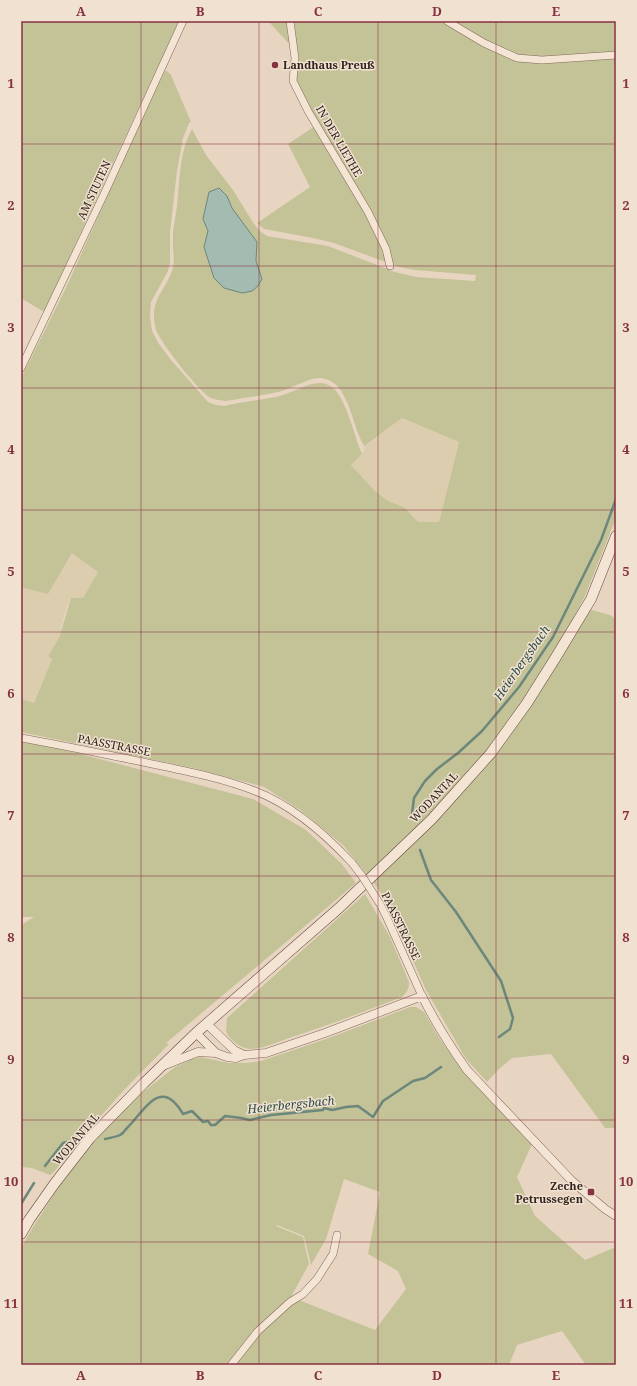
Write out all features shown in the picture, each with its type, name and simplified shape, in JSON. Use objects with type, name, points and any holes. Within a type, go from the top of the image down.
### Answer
[{"type":"main road","name":"WODANTAL","points":[[21,1234],[55,1183],[82,1148],[160,1068],[206,1024],[323,923],[416,835],[491,753],[540,683],[591,599],[616,536]]},
{"type":"street","name":"AM STUTEN","points":[[21,368],[106,192],[183,21]]},
{"type":"street","name":"IN DER LIETHE","points":[[290,21],[295,58],[293,81],[308,111],[368,212],[386,249],[390,266]]},
{"type":"street","points":[[446,21],[484,43],[517,58],[542,60],[616,55]]},
{"type":"street","name":"PAASSTRASSE","points":[[21,738],[172,768],[218,779],[256,791],[282,805],[309,824],[352,863],[380,904],[436,1024],[467,1070],[572,1181],[605,1209],[616,1216]]},
{"type":"street","name":"WODANTAL","points":[[160,1068],[198,1052],[216,1053],[227,1057],[236,1058],[244,1055],[266,1053],[422,996]]},
{"type":"street","points":[[206,1024],[234,1050],[244,1055]]},
{"type":"street","points":[[196,1033],[216,1053]]},
{"type":"street","points":[[231,1365],[258,1331],[290,1302],[303,1294],[317,1279],[333,1254],[337,1235]]},
{"type":"shaded area","points":[[21,21],[179,21],[44,312],[21,298]]},
{"type":"shaded area","points":[[268,21],[288,21],[292,47]]},
{"type":"shaded area","points":[[293,21],[442,21],[517,60],[616,57],[616,518],[585,596],[544,673],[517,713],[478,762],[432,815],[368,876],[344,846],[299,809],[264,787],[193,768],[21,732],[21,699],[34,703],[52,659],[48,656],[59,638],[71,598],[83,598],[98,572],[72,553],[48,594],[23,588],[21,592],[21,378],[65,290],[165,71],[171,75],[191,122],[189,123],[183,138],[177,171],[170,232],[170,263],[168,271],[151,302],[150,316],[152,331],[159,344],[208,402],[216,405],[224,406],[276,397],[314,383],[322,383],[331,386],[344,404],[362,454],[351,465],[376,492],[390,502],[404,507],[418,522],[439,522],[459,442],[402,418],[365,447],[342,393],[335,384],[329,380],[321,378],[311,379],[278,392],[265,395],[226,401],[213,399],[203,392],[188,376],[156,330],[154,311],[158,298],[171,274],[173,267],[173,233],[182,157],[192,129],[206,155],[233,190],[254,224],[267,236],[328,246],[395,272],[416,277],[475,281],[476,275],[415,270],[399,267],[334,243],[264,229],[257,223],[310,187],[288,144],[315,126],[309,108],[295,80]]},
{"type":"shaded area","points":[[451,21],[616,21],[616,53],[534,58],[518,55],[507,52]]},
{"type":"shaded area","points":[[219,188],[227,196],[232,208],[257,242],[256,261],[262,279],[258,286],[252,291],[242,293],[224,288],[214,278],[204,247],[208,231],[203,219],[209,192]]},
{"type":"shaded area","points":[[402,418],[459,442],[439,522],[418,522],[404,507],[390,502],[376,492],[351,465],[362,454],[366,446]]},
{"type":"shaded area","points":[[72,552],[98,572],[83,598],[70,598],[59,638],[49,656],[52,659],[34,703],[21,699],[22,588],[48,594]]},
{"type":"shaded area","points":[[588,609],[610,615],[616,619],[616,1128],[605,1128],[551,1054],[512,1058],[487,1082],[466,1059],[426,990],[388,904],[372,880],[443,815],[531,702]]},
{"type":"shaded area","points":[[21,740],[46,745],[253,799],[306,830],[342,864],[356,883],[166,1043],[169,1044],[123,1091],[50,1175],[32,1168],[21,1167],[21,925],[34,917],[21,917]]},
{"type":"shaded area","points":[[365,894],[389,935],[409,982],[408,989],[404,995],[347,1018],[255,1049],[239,1046],[233,1041],[226,1032],[227,1018]]},
{"type":"shaded area","points":[[410,1007],[416,1007],[424,1012],[440,1039],[461,1069],[532,1144],[517,1177],[535,1216],[585,1260],[616,1247],[616,1365],[586,1365],[562,1331],[517,1345],[509,1365],[21,1365],[21,1248],[61,1184],[98,1137],[133,1100],[175,1067],[193,1059],[201,1057],[228,1063],[261,1061],[329,1038]],"holes":[[[344,1179],[380,1192],[368,1254],[398,1271],[406,1289],[375,1330],[291,1297],[309,1264],[303,1237],[276,1226],[277,1225],[304,1236],[311,1265],[326,1239]]]},
{"type":"waterway","name":"Heierbergsbach","points":[[412,814],[414,798],[425,781],[482,731],[519,687],[553,637],[601,540],[616,499]]},
{"type":"waterway","name":"Heierbergsbach","points":[[420,850],[431,880],[456,912],[501,981],[513,1018],[510,1029],[499,1037]]},
{"type":"waterway","name":"Heierbergsbach","points":[[105,1139],[122,1134],[147,1106],[160,1097],[168,1098],[175,1103],[183,1114],[192,1111],[203,1122],[208,1121],[211,1125],[215,1125],[225,1116],[250,1120],[271,1115],[323,1110],[324,1108],[332,1110],[358,1106],[373,1117],[383,1101],[413,1081],[425,1078],[441,1067]]},
{"type":"waterway","points":[[45,1166],[63,1143],[67,1142]]},
{"type":"waterway","name":"Heierbergsbach","points":[[21,1204],[34,1183]]},
{"type":"place","name":"Landhaus Preuß","points":[[275,65]]},
{"type":"place","name":"Zeche Petrussegen","points":[[591,1192]]}]
